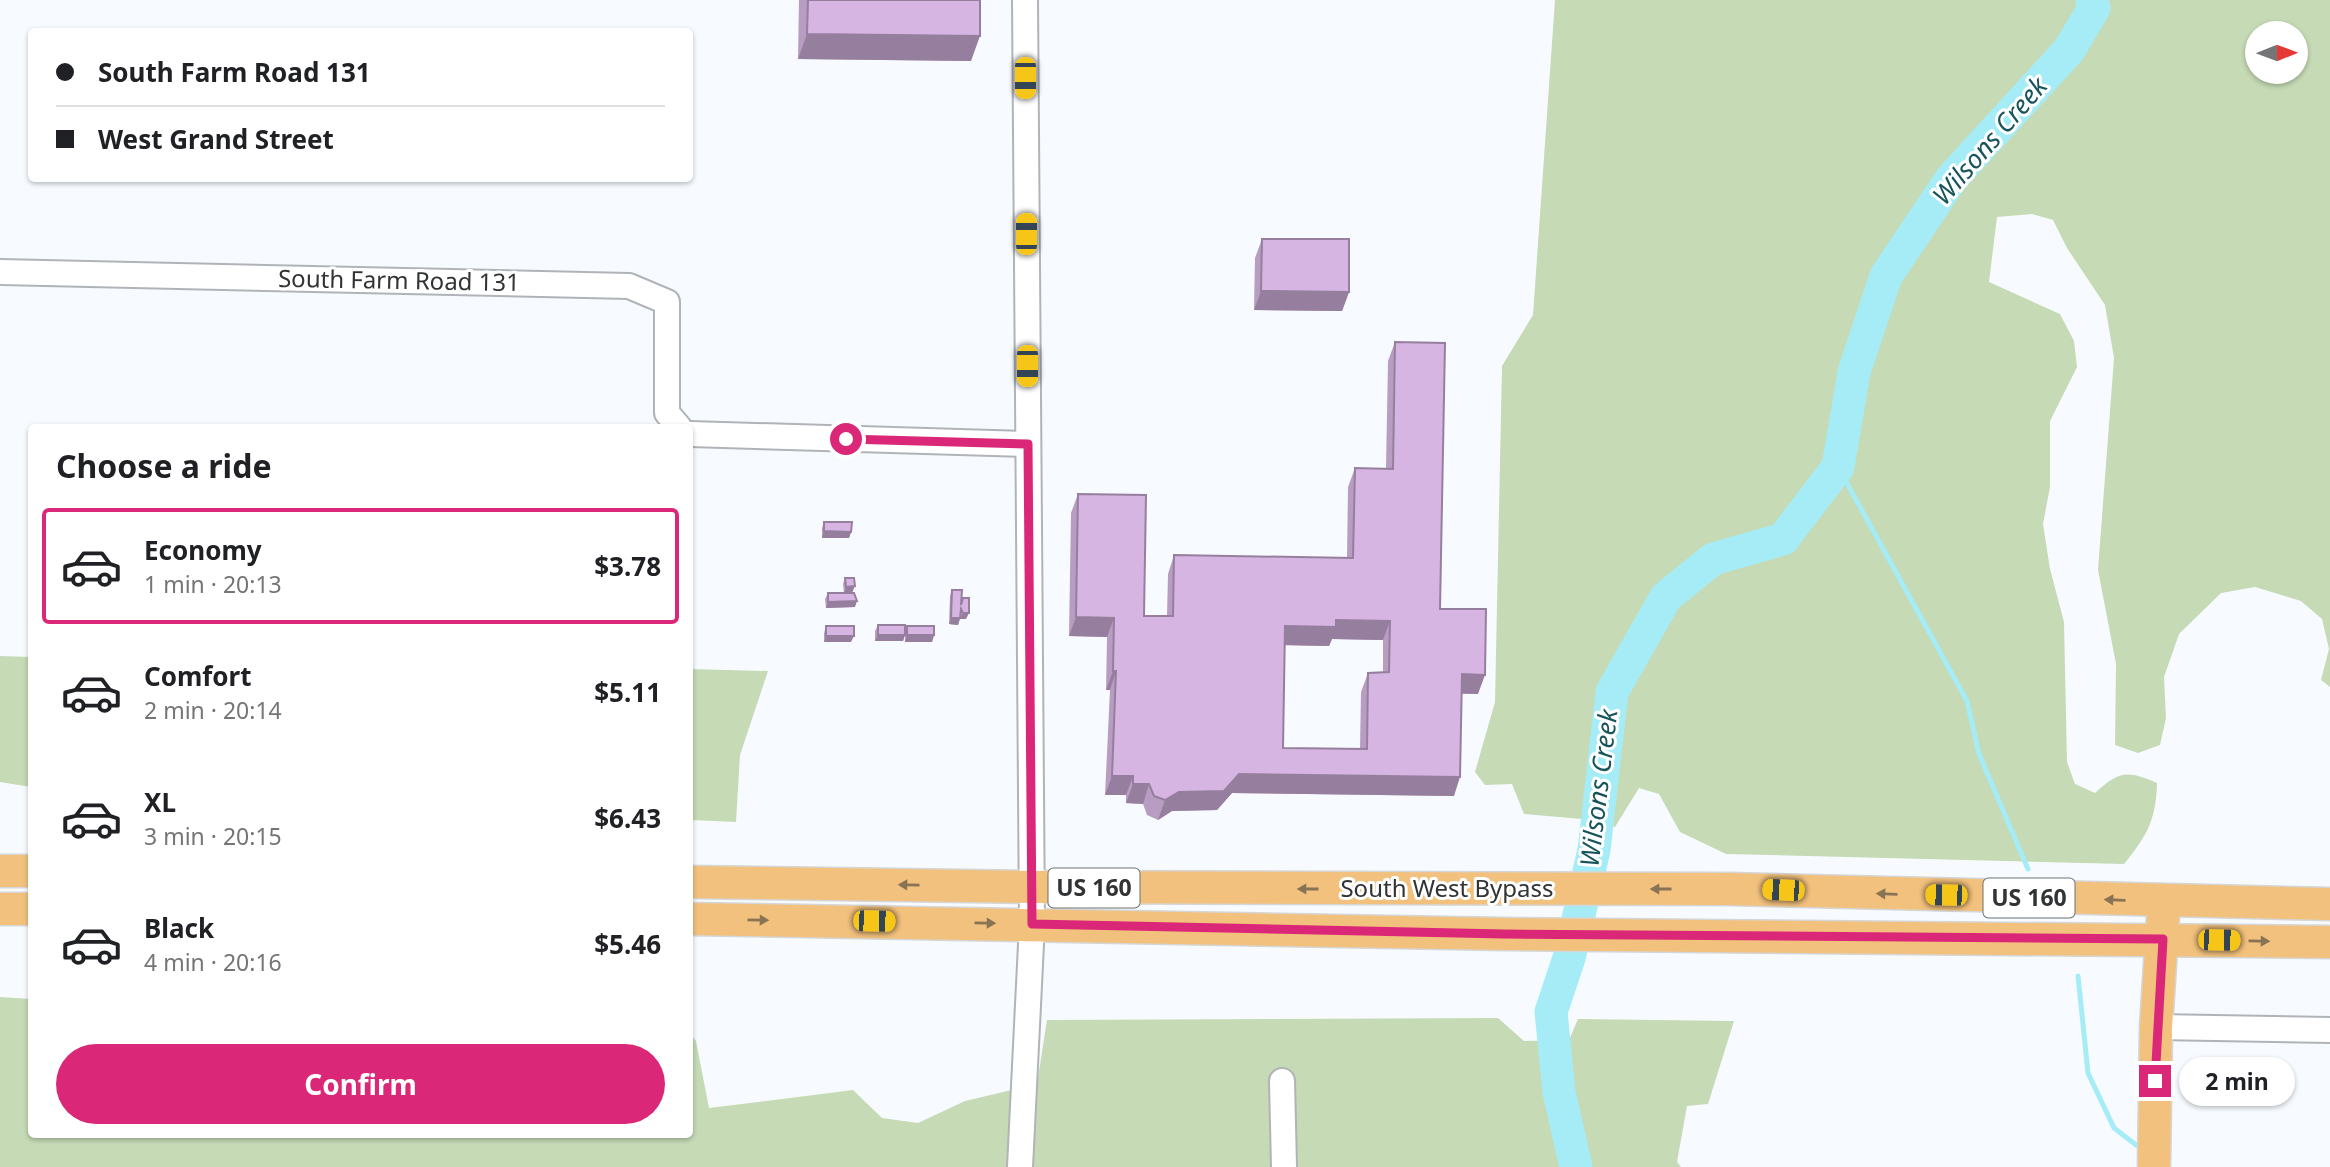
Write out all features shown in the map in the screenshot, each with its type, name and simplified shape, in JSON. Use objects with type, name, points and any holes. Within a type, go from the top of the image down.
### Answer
[{"type":"main road","points":[[0,871],[28,871]]},
{"type":"main road","name":"South West Bypass","points":[[693,882],[1031,887],[1729,889],[2163,902],[2330,904]]},
{"type":"main road","points":[[2154,1167],[2156,1027],[2163,902]]},
{"type":"main road","points":[[0,909],[28,909]]},
{"type":"main road","name":"South West Bypass","points":[[693,919],[1504,934],[2330,942]]},
{"type":"street","points":[[1020,1167],[1032,924],[1025,0]]},
{"type":"street","name":"South Farm Road 131","points":[[0,272],[629,286],[667,302],[667,413],[676,424]]},
{"type":"street","points":[[693,434],[1028,444]]},
{"type":"street","points":[[2156,1027],[2330,1030]]},
{"type":"street","points":[[1282,1081],[1283,1167]]},
{"type":"green space","points":[[1555,0],[2330,0],[2330,687],[2321,680],[2329,649],[2322,619],[2301,601],[2255,587],[2221,593],[2179,634],[2164,677],[2166,718],[2160,745],[2138,753],[2115,745],[2116,664],[2098,570],[2114,358],[2105,305],[2067,248],[2053,220],[2032,214],[1997,217],[1989,282],[2060,314],[2074,341],[2077,367],[2050,421],[2050,487],[2043,524],[2050,569],[2064,622],[2067,762],[2075,784],[2095,793],[2111,780],[2124,775],[2138,776],[2157,783],[2155,807],[2149,827],[2124,864],[1726,854],[1680,832],[1659,794],[1639,788],[1615,827],[1582,819],[1524,814],[1512,784],[1485,785],[1475,772],[1495,702],[1502,366],[1533,315]]},
{"type":"green space","points":[[0,656],[28,657],[28,787],[0,782]]},
{"type":"green space","points":[[693,669],[768,671],[740,755],[736,822],[693,820]]},
{"type":"green space","points":[[0,997],[28,999],[28,1138],[693,1138],[693,1038],[696,1041],[709,1108],[853,1090],[882,1118],[918,1123],[965,1101],[1037,1084],[1047,1020],[1498,1018],[1524,1041],[1569,1040],[1578,1019],[1734,1021],[1708,1104],[1687,1106],[1677,1162],[1681,1167],[0,1167]]},
{"type":"building","points":[[808,0],[980,0],[980,36],[807,34]]},
{"type":"building","points":[[1262,239],[1349,239],[1349,292],[1261,291]]},
{"type":"building","points":[[1395,342],[1445,343],[1440,609],[1486,609],[1485,675],[1462,674],[1460,777],[1239,774],[1224,791],[1179,792],[1165,800],[1154,796],[1149,784],[1133,784],[1133,776],[1112,776],[1116,671],[1113,671],[1114,618],[1076,617],[1078,494],[1146,495],[1144,616],[1173,616],[1174,555],[1353,558],[1355,468],[1393,469]],"holes":[[[1336,620],[1390,621],[1389,672],[1368,673],[1367,749],[1283,748],[1285,626],[1336,627]]]},
{"type":"building","points":[[824,522],[852,522],[851,532],[824,531]]},
{"type":"building","points":[[845,578],[854,578],[855,586],[846,587]]},
{"type":"building","points":[[952,590],[962,590],[961,605],[963,598],[969,598],[969,613],[963,613],[961,609],[960,618],[951,618]]},
{"type":"building","points":[[828,593],[854,593],[857,601],[828,602]]},
{"type":"building","points":[[878,625],[905,625],[905,635],[878,635]]},
{"type":"building","points":[[826,626],[854,626],[854,636],[826,636]]},
{"type":"building","points":[[907,626],[934,626],[934,635],[907,635]]},
{"type":"waterway","name":"Wilsons Creek","points":[[1576,1167],[1559,1092],[1551,1012],[1569,958],[1594,850],[1612,692],[1666,597],[1713,559],[1783,539],[1838,467],[1854,372],[1886,276],[1951,179],[2069,50],[2094,8],[2092,0]]},
{"type":"waterway","points":[[1838,467],[1967,701],[1979,754],[2028,869]]},
{"type":"waterway","points":[[2078,976],[2088,1073],[2114,1128],[2144,1151]]},
{"type":"route","points":[[846,439],[1028,444],[1032,924],[1504,934],[2163,939],[2155,1081]]}]
